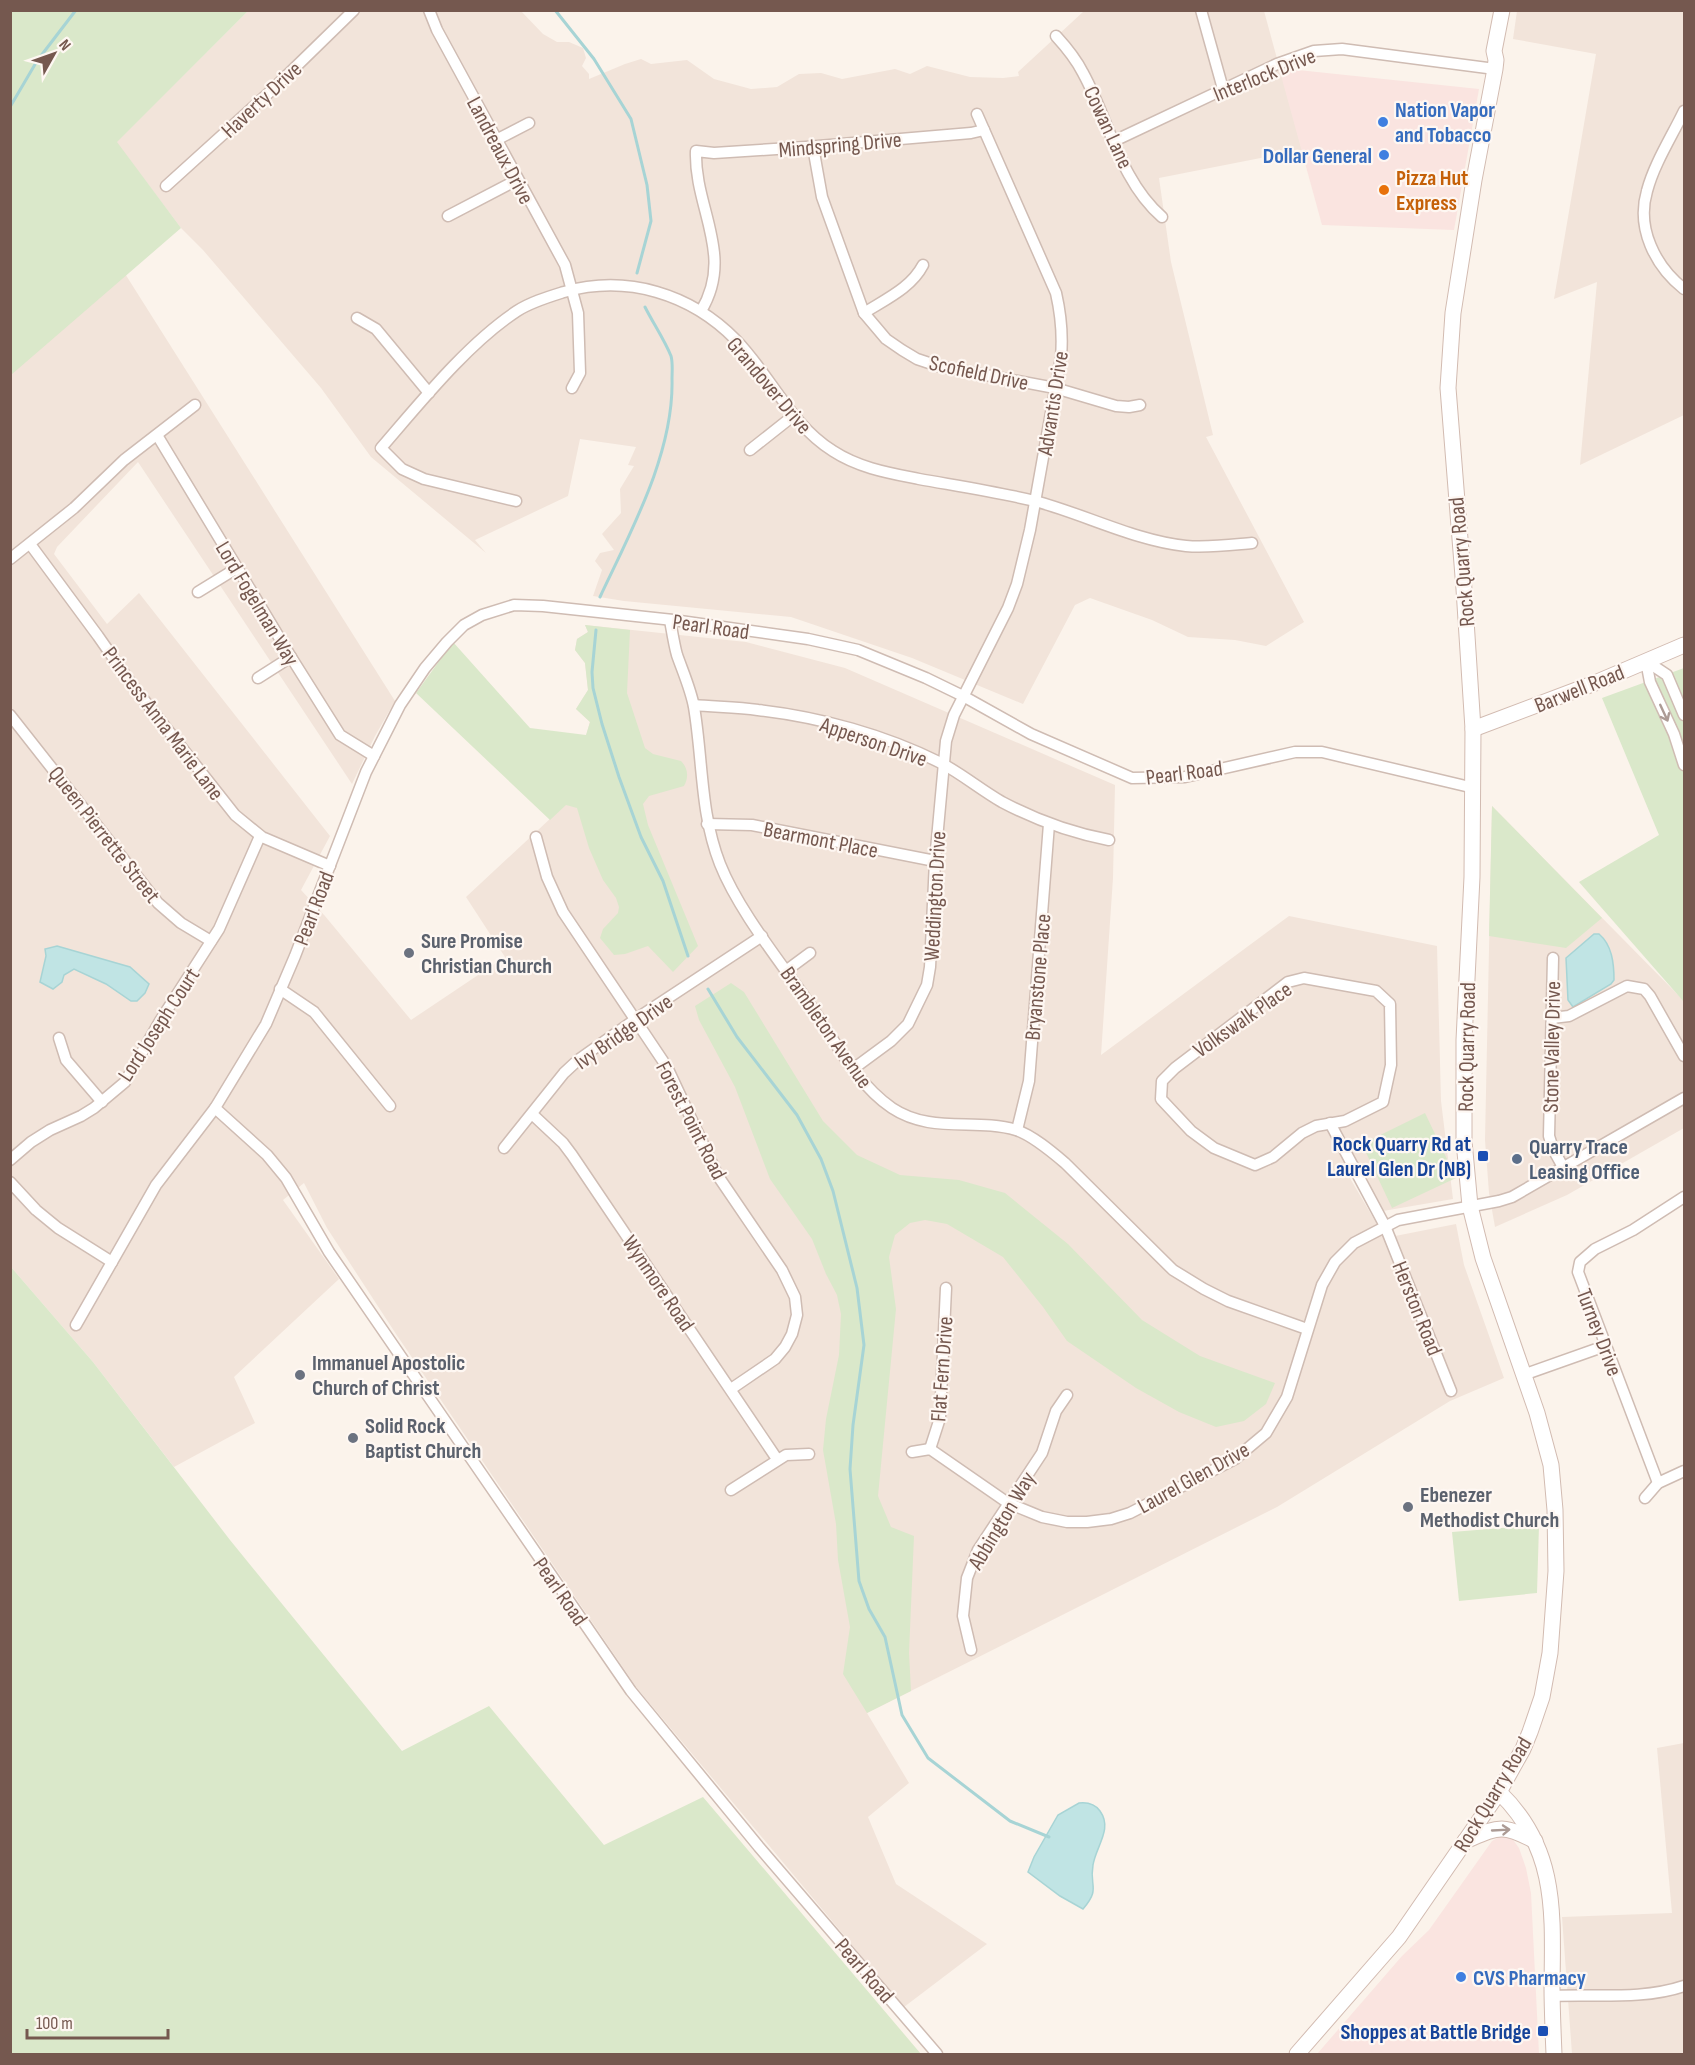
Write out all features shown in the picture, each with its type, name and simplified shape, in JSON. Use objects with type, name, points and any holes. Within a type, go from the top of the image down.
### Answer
[{"type":"main road","name":"Rock Quarry Road","points":[[1496,64],[1494,51],[1502,10]]},
{"type":"main road","name":"Rock Quarry Road","points":[[1297,2055],[1399,1937],[1499,1791],[1523,1749],[1542,1697],[1550,1653],[1556,1571],[1555,1510],[1551,1465],[1543,1432],[1491,1284],[1470,1206],[1464,1141],[1464,1040],[1474,788],[1473,729],[1448,387],[1453,313],[1474,180],[1496,64],[1503,50],[1511,10]]},
{"type":"main road","name":"Barwell Road","points":[[1473,729],[1595,683],[1684,645]]},
{"type":"main road","points":[[1499,1791],[1521,1816],[1535,1841],[1548,1878],[1551,1904],[1554,2055]]},
{"type":"main road","points":[[1465,1841],[1495,1828],[1505,1828],[1517,1831],[1535,1841]]},
{"type":"street","name":"Haverty Drive","points":[[166,186],[273,90],[354,10]]},
{"type":"street","name":"Landreaux Drive","points":[[429,10],[437,30],[565,265],[578,313],[580,373],[572,388]]},
{"type":"street","points":[[1201,10],[1223,89]]},
{"type":"street","name":"Cowan Lane","points":[[1056,36],[1073,55],[1084,75],[1114,141],[1147,204],[1162,217]]},
{"type":"street","name":"Interlock Drive","points":[[1114,141],[1277,64],[1314,51],[1342,49],[1496,64]]},
{"type":"street","name":"Advantis Drive","points":[[963,696],[1008,608],[1017,584],[1036,502],[1063,334],[1062,315],[1056,293],[976,114]]},
{"type":"street","points":[[1683,117],[1651,180],[1644,208],[1646,230],[1651,248],[1660,263],[1684,289]]},
{"type":"street","points":[[496,140],[529,123]]},
{"type":"street","name":"Mindspring Drive","points":[[701,311],[713,286],[715,268],[710,229],[695,166],[696,151],[714,153],[813,147],[984,130]]},
{"type":"street","name":"Scofield Drive","points":[[813,147],[822,197],[864,313],[886,339],[917,359],[938,366],[1055,388],[1116,406],[1140,405]]},
{"type":"street","points":[[448,216],[517,180]]},
{"type":"street","points":[[864,313],[909,285],[923,264]]},
{"type":"street","name":"Grandover Drive","points":[[516,501],[424,479],[402,469],[381,448],[429,393],[477,344],[517,311],[543,298],[572,290],[599,286],[629,286],[654,290],[681,300],[717,323],[743,348],[793,416],[812,436],[832,451],[855,463],[884,472],[1036,502],[1162,542],[1185,546],[1218,547],[1252,543]]},
{"type":"street","points":[[357,318],[376,329],[429,393]]},
{"type":"street","points":[[10,559],[74,508],[124,460],[195,405]]},
{"type":"street","points":[[750,450],[793,416]]},
{"type":"street","name":"Lord Fogelman Way","points":[[157,435],[340,735],[375,756]]},
{"type":"street","name":"Princess Anna Marie Lane","points":[[30,544],[132,686],[242,823],[260,836],[330,866]]},
{"type":"street","points":[[198,592],[237,568]]},
{"type":"street","name":"Pearl Road","points":[[76,1325],[156,1185],[214,1108],[266,1024],[366,772],[399,705],[447,642],[464,626],[482,615],[514,605],[670,620],[808,639],[858,650],[926,678],[1031,734],[1131,778],[1185,777],[1295,752],[1322,752],[1474,788]]},
{"type":"street","name":"Brambleton Avenue","points":[[670,620],[677,653],[694,705],[707,824],[719,863],[730,886],[762,936],[853,1069],[872,1092],[894,1109],[914,1118],[940,1125],[967,1124],[1017,1130],[1046,1147],[1065,1163],[1173,1270],[1228,1301],[1307,1329]]},
{"type":"street","points":[[258,678],[291,657]]},
{"type":"street","points":[[1646,661],[1667,675],[1684,714]]},
{"type":"street","points":[[1646,661],[1650,682],[1674,734],[1684,765]]},
{"type":"street","name":"Weddington Drive","points":[[853,1069],[891,1041],[908,1024],[927,985],[942,764],[951,722],[963,696]]},
{"type":"street","name":"Apperson Drive","points":[[694,705],[759,710],[832,723],[898,744],[942,764],[1003,802],[1049,824],[1083,835],[1109,840]]},
{"type":"street","name":"Queen Pierrette Street","points":[[10,715],[158,903],[181,923],[211,941]]},
{"type":"street","name":"Bearmont Place","points":[[707,824],[752,825],[935,861]]},
{"type":"street","name":"Bryanstone Place","points":[[1017,1130],[1029,1081],[1049,824]]},
{"type":"street","name":"Lord Joseph Court","points":[[10,1160],[50,1130],[81,1116],[102,1102],[125,1082],[229,909],[260,836]]},
{"type":"street","name":"Forest Point Road","points":[[536,837],[547,877],[563,912],[667,1067],[718,1176],[782,1270],[795,1297],[796,1315],[792,1334],[784,1347],[775,1359],[731,1389]]},
{"type":"street","name":"Ivy Bridge Drive","points":[[504,1148],[564,1073],[578,1059],[762,936]]},
{"type":"street","points":[[787,970],[810,953]]},
{"type":"street","name":"Stone Valley Drive","points":[[1553,958],[1549,1136],[1563,1167]]},
{"type":"street","name":"Volkswalk Place","points":[[1304,978],[1376,991],[1390,1004],[1390,1065],[1383,1102],[1345,1121],[1330,1123],[1316,1126],[1302,1133],[1273,1157],[1256,1165],[1215,1148],[1191,1131],[1161,1099],[1162,1081],[1174,1068],[1288,982],[1304,978]]},
{"type":"street","points":[[1552,1018],[1569,1016],[1627,986],[1644,989],[1684,1056]]},
{"type":"street","points":[[280,989],[314,1011],[390,1106]]},
{"type":"street","points":[[59,1038],[66,1060],[102,1102]]},
{"type":"street","name":"Laurel Glen Drive","points":[[930,1449],[1008,1503],[1042,1517],[1067,1522],[1087,1522],[1111,1519],[1130,1513],[1235,1459],[1266,1433],[1287,1397],[1322,1285],[1335,1262],[1354,1243],[1398,1220],[1512,1197],[1563,1167],[1682,1104]]},
{"type":"street","name":"Pearl Road","points":[[214,1108],[267,1155],[286,1178],[328,1252],[631,1691],[759,1847],[937,2055]]},
{"type":"street","name":"Wynmore Road","points":[[532,1114],[563,1143],[572,1155],[777,1459]]},
{"type":"street","name":"Herston Road","points":[[1330,1123],[1385,1226],[1450,1391]]},
{"type":"street","points":[[10,1182],[36,1210],[58,1228],[112,1262]]},
{"type":"street","name":"Turney Drive","points":[[1658,1483],[1578,1272],[1580,1262],[1595,1249],[1633,1230],[1684,1197]]},
{"type":"street","name":"Flat Fern Drive","points":[[930,1449],[940,1418],[946,1288]]},
{"type":"street","points":[[1524,1375],[1605,1346]]},
{"type":"street","name":"Abbington Way","points":[[971,1650],[963,1616],[967,1578],[978,1550],[1042,1453],[1056,1411],[1066,1395]]},
{"type":"street","points":[[912,1452],[930,1449]]},
{"type":"street","points":[[731,1490],[777,1459],[786,1455],[809,1455]]},
{"type":"street","points":[[1646,1498],[1658,1483],[1684,1471]]},
{"type":"street","points":[[1552,1996],[1625,1995],[1673,1990],[1684,1986]]},
{"type":"shaded area","points":[[248,11],[521,11],[543,34],[557,42],[569,42],[583,48],[586,58],[582,66],[589,74],[589,79],[641,59],[651,64],[687,60],[714,79],[751,89],[777,87],[799,74],[821,73],[842,79],[895,69],[910,74],[927,66],[970,77],[1019,76],[1018,72],[1084,11],[1264,11],[1302,150],[1159,178],[1171,262],[1213,435],[1206,437],[1304,622],[1266,646],[1235,640],[1188,637],[1152,620],[1090,598],[1075,605],[1023,704],[912,658],[791,617],[593,596],[602,570],[595,561],[600,553],[614,550],[602,534],[621,513],[620,489],[634,466],[628,465],[636,447],[580,439],[568,496],[475,540],[486,553],[371,457],[321,388],[203,250],[181,228],[116,142]]},
{"type":"shaded area","points":[[1517,11],[1684,11],[1684,415],[1580,465],[1597,282],[1554,299],[1596,54],[1513,39]]},
{"type":"shaded area","points":[[1279,68],[1479,89],[1454,230],[1322,225]]},
{"type":"shaded area","points":[[62,174],[395,701],[352,784],[138,462],[57,547],[54,554],[107,624],[139,593],[330,836],[301,890],[411,1020],[505,957],[466,897],[596,776],[584,743],[590,722],[576,709],[588,690],[585,663],[575,650],[577,639],[588,632],[585,625],[746,642],[845,668],[1115,785],[1113,878],[1101,1055],[1289,916],[1437,946],[1441,1101],[1453,1199],[1383,1211],[1358,1164],[1344,1168],[1385,1238],[1456,1224],[1464,1265],[1504,1378],[1450,1401],[1277,1507],[867,1713],[909,1783],[868,1817],[896,1884],[987,1944],[904,2007],[637,1688],[396,1334],[327,1228],[304,1183],[283,1200],[339,1279],[234,1377],[255,1423],[174,1467],[93,1362],[11,1267],[10,248]]},
{"type":"shaded area","points":[[1492,806],[1684,1001],[1684,1128],[1567,1195],[1495,1227],[1489,1193],[1485,1140]]},
{"type":"shaded area","points":[[1684,1743],[1684,2054],[1572,2054],[1562,1917],[1672,1913],[1657,1748]]},
{"type":"shaded area","name":"Shoppes at Battle Bridge","points":[[1501,1836],[1511,1837],[1519,1848],[1531,1893],[1539,2054],[1317,2054],[1402,1956],[1429,1930],[1492,1841]]},
{"type":"green space","points":[[11,10],[248,11],[117,142],[181,228],[11,375]]},
{"type":"green space","points":[[585,625],[630,630],[627,693],[645,748],[653,754],[681,761],[687,773],[684,786],[649,796],[643,804],[648,825],[698,946],[673,972],[648,946],[625,954],[614,955],[600,938],[603,929],[618,913],[619,907],[616,898],[603,880],[589,848],[577,808],[566,805],[550,820],[416,693],[453,642],[530,728],[586,735],[590,722],[576,709],[588,690],[585,663],[575,650],[577,639],[588,632]]},
{"type":"green space","points":[[1684,668],[1684,1002],[1579,882],[1659,835],[1602,698]]},
{"type":"green space","points":[[1492,806],[1602,918],[1566,948],[1489,936]]},
{"type":"green space","points":[[731,983],[744,992],[823,1121],[857,1155],[900,1175],[959,1180],[1005,1193],[1068,1244],[1142,1320],[1200,1356],[1275,1383],[1266,1404],[1244,1421],[1216,1427],[1179,1412],[1136,1388],[1067,1341],[1003,1257],[947,1224],[925,1220],[910,1223],[895,1235],[889,1257],[896,1309],[878,1496],[891,1527],[914,1536],[909,1653],[911,1691],[867,1713],[843,1674],[850,1627],[823,1450],[826,1419],[839,1355],[841,1314],[837,1295],[812,1239],[770,1179],[735,1087],[699,1020],[695,1006]]},
{"type":"green space","points":[[1425,1113],[1456,1178],[1392,1208],[1362,1144]]},
{"type":"green space","points":[[11,1267],[93,1362],[230,1540],[402,1751],[489,1706],[604,1845],[703,1797],[921,2054],[11,2054]]},
{"type":"green space","points":[[1539,1525],[1537,1593],[1459,1601],[1452,1532]]},
{"type":"water","points":[[1594,934],[1599,934],[1607,943],[1613,961],[1614,980],[1573,1007],[1568,1000],[1566,958]]},
{"type":"water","points":[[57,946],[130,967],[149,984],[145,993],[137,1001],[131,1001],[106,984],[74,969],[64,975],[62,982],[53,989],[40,982],[46,956],[45,949]]},
{"type":"water","points":[[1079,1803],[1088,1803],[1096,1807],[1104,1818],[1105,1824],[1103,1838],[1093,1865],[1092,1896],[1083,1909],[1060,1896],[1028,1872],[1058,1815]]},
{"type":"waterway","points":[[10,107],[37,61],[76,10]]},
{"type":"waterway","points":[[555,10],[594,59],[631,119],[647,185],[651,221],[637,273]]},
{"type":"waterway","points":[[600,597],[648,491],[666,435],[671,407],[671,356],[645,307]]},
{"type":"waterway","points":[[596,630],[592,672],[593,688],[602,724],[641,837],[663,881],[688,956]]},
{"type":"waterway","points":[[708,989],[737,1037],[797,1115],[821,1159],[833,1191],[857,1288],[864,1345],[853,1425],[850,1469],[859,1581],[869,1609],[885,1637],[902,1715],[928,1758],[1010,1821],[1049,1837]]},
{"type":"place","name":"Nation Vapor and Tobacco","points":[[1383,122]]},
{"type":"place","name":"Dollar General","points":[[1384,155]]},
{"type":"place","name":"Pizza Hut Express","points":[[1384,190]]},
{"type":"place","name":"Sure Promise Christian Church","points":[[409,953]]},
{"type":"place","name":"Rock Quarry Rd at Laurel Glen Dr (NB)","points":[[1483,1156]]},
{"type":"place","name":"Quarry Trace Leasing Office","points":[[1517,1159]]},
{"type":"place","name":"Immanuel Apostolic Church of Christ","points":[[300,1375]]},
{"type":"place","name":"Solid Rock Baptist Church","points":[[353,1438]]},
{"type":"place","name":"Ebenezer Methodist Church","points":[[1408,1507]]},
{"type":"place","name":"CVS Pharmacy","points":[[1461,1977]]},
{"type":"place","name":"Shoppes at Battle Bridge","points":[[1543,2031]]}]
